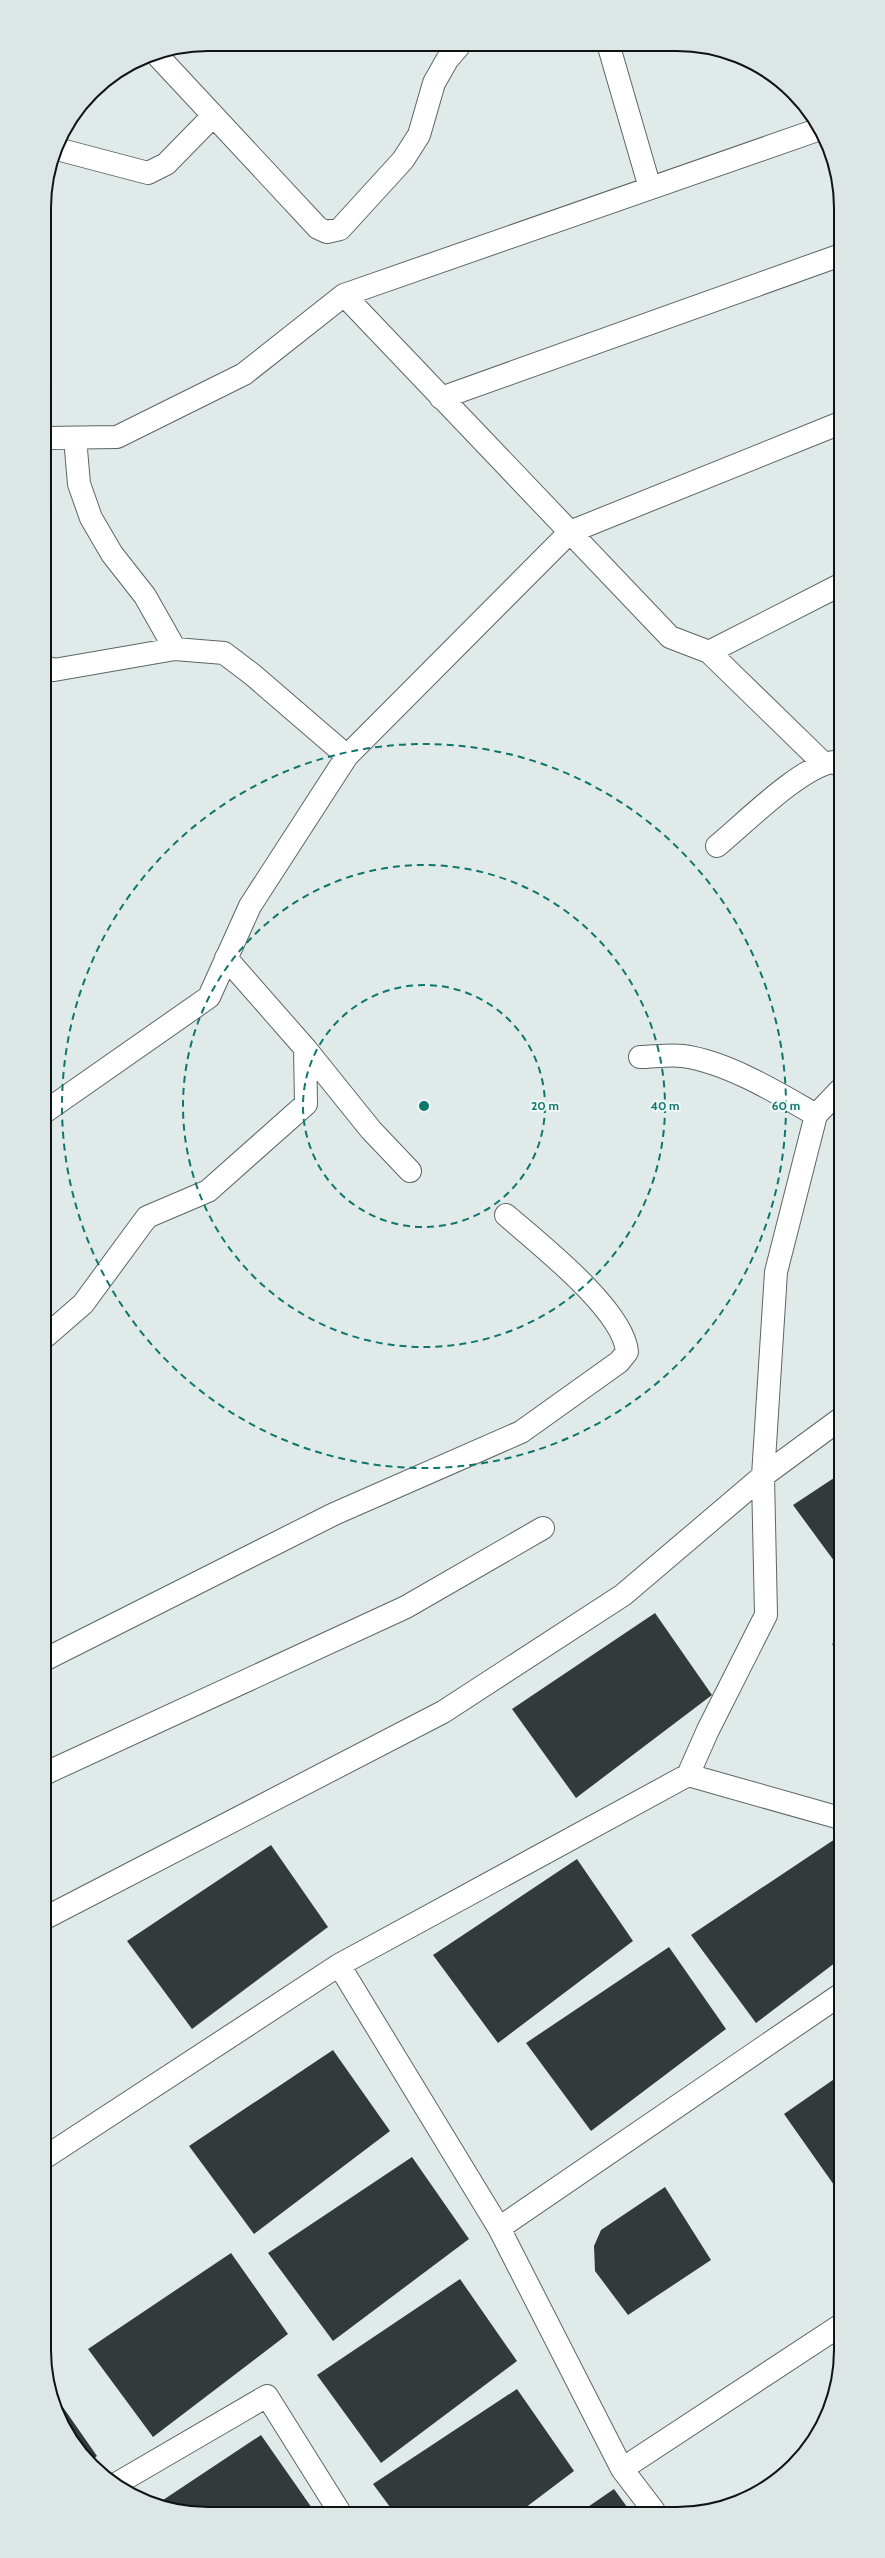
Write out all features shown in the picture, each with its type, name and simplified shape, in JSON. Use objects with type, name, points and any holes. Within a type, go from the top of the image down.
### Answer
[{"type":"street","points":[[160,58],[212,116],[318,228],[327,232],[340,229],[403,160],[419,135],[434,83],[447,60],[455,51]]},
{"type":"street","points":[[610,51],[650,188]]},
{"type":"street","points":[[62,150],[148,173],[166,164],[212,116]]},
{"type":"street","points":[[51,438],[117,437],[244,374],[344,295],[814,131]]},
{"type":"street","points":[[441,398],[834,257]]},
{"type":"street","points":[[344,295],[670,636],[708,652],[831,764],[806,772],[718,846]]},
{"type":"street","points":[[51,1108],[209,997],[250,906],[347,756],[570,532],[834,426]]},
{"type":"street","points":[[75,438],[80,484],[91,518],[112,554],[145,596],[175,649]]},
{"type":"street","points":[[708,652],[834,588]]},
{"type":"street","points":[[51,669],[54,670],[175,649],[224,653],[253,675],[347,756]]},
{"type":"street","points":[[226,958],[305,1048],[371,1130],[410,1171]]},
{"type":"street","points":[[51,1332],[83,1304],[147,1217],[208,1191],[306,1104],[305,1048]]},
{"type":"street","points":[[640,1057],[682,1056],[727,1069],[774,1091],[816,1115]]},
{"type":"street","points":[[51,2153],[340,1965],[688,1775],[708,1730],[766,1615],[763,1476],[776,1272],[816,1115],[834,1096]]},
{"type":"street","points":[[51,1656],[334,1514],[522,1432],[619,1362],[627,1352],[626,1342],[617,1326],[577,1278],[506,1215]]},
{"type":"street","points":[[51,1915],[443,1712],[623,1595],[763,1476],[834,1424]]},
{"type":"street","points":[[51,1771],[406,1607],[543,1528]]},
{"type":"street","points":[[688,1775],[834,1816]]},
{"type":"street","points":[[340,1965],[499,2228],[622,2469],[651,2507]]},
{"type":"street","points":[[499,2228],[834,1999]]},
{"type":"street","points":[[622,2469],[834,2330]]},
{"type":"street","points":[[121,2481],[268,2396],[337,2507]]},
{"type":"building","points":[[834,1478],[834,1561],[793,1505]]},
{"type":"building","points":[[655,1613],[712,1695],[576,1798],[512,1709]]},
{"type":"building","points":[[834,1840],[834,1964],[756,2023],[691,1935]]},
{"type":"building","points":[[271,1845],[328,1927],[192,2029],[127,1941]]},
{"type":"building","points":[[577,1859],[633,1941],[498,2043],[433,1955]]},
{"type":"building","points":[[669,1947],[726,2029],[591,2131],[526,2043]]},
{"type":"building","points":[[333,2050],[390,2131],[254,2234],[189,2146]]},
{"type":"building","points":[[834,2079],[834,2185],[784,2114]]},
{"type":"building","points":[[412,2157],[469,2239],[333,2341],[268,2253]]},
{"type":"building","points":[[665,2187],[711,2260],[628,2315],[595,2271],[594,2246],[601,2230]]},
{"type":"building","points":[[231,2253],[288,2334],[153,2437],[88,2349]]},
{"type":"building","points":[[460,2279],[517,2361],[381,2463],[317,2375]]},
{"type":"building","points":[[517,2389],[574,2471],[526,2507],[390,2507],[373,2484]]},
{"type":"building","points":[[60,2402],[97,2456],[94,2458],[83,2446],[67,2420]]},
{"type":"building","points":[[261,2435],[311,2507],[197,2507],[162,2501]]},
{"type":"building","points":[[614,2489],[627,2507],[588,2507]]}]
